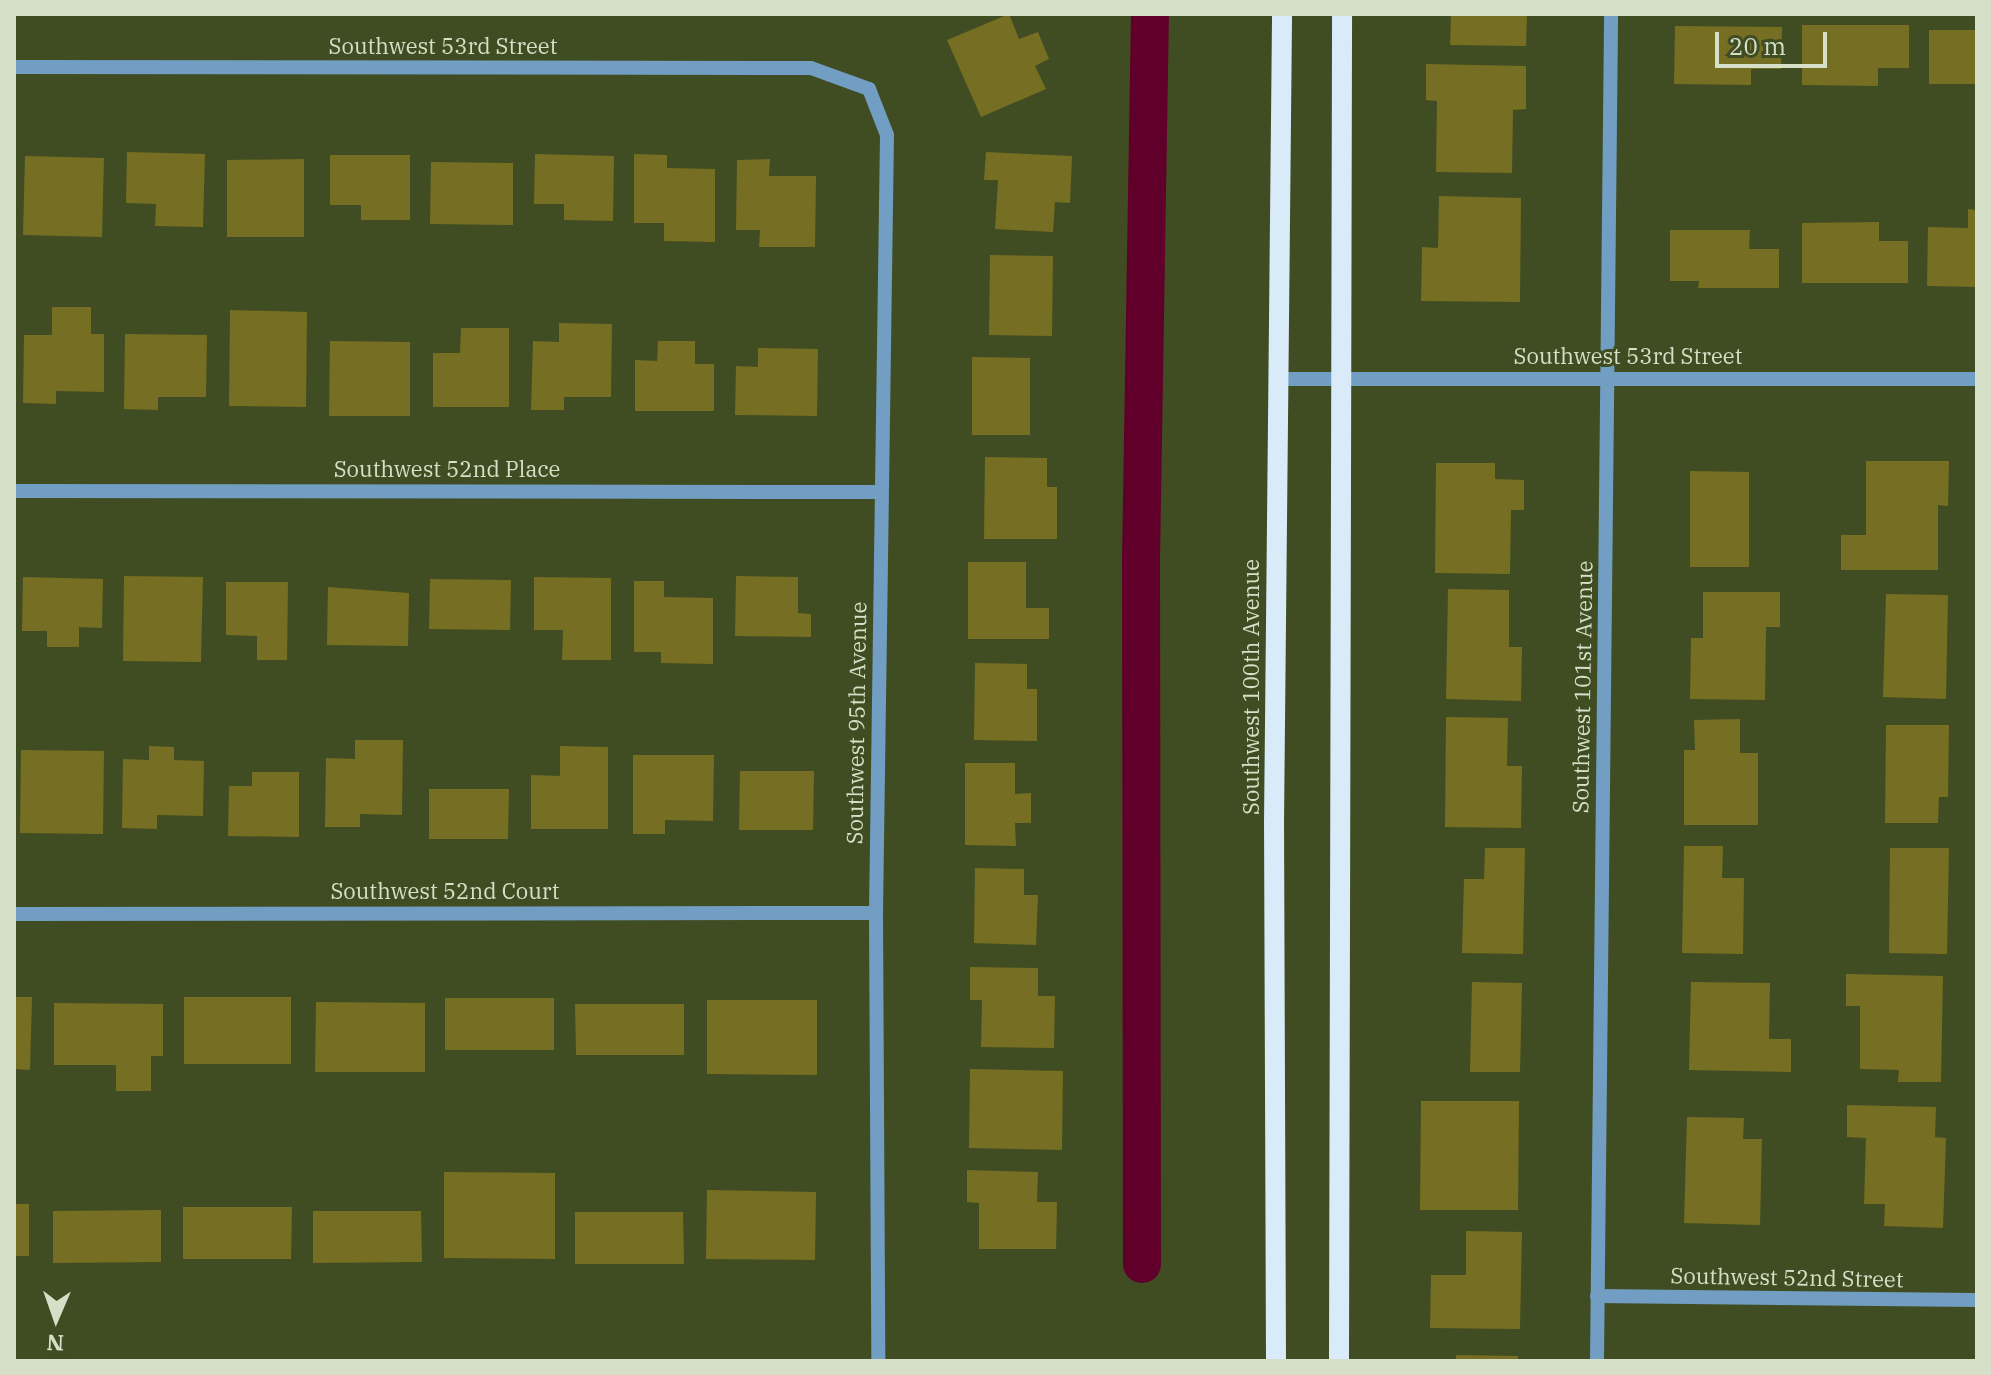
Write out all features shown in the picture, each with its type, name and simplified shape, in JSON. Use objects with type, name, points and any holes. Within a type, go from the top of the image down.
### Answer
[{"type":"main road","name":"Southwest 100th Avenue","points":[[1276,1361],[1282,14]]},
{"type":"main road","points":[[1339,1361],[1344,378],[1342,14]]},
{"type":"street","name":"Southwest 101st Avenue","points":[[1597,1361],[1611,14]]},
{"type":"street","name":"Southwest 53rd Street","points":[[14,67],[811,68],[869,89]]},
{"type":"street","name":"Southwest 95th Avenue","points":[[869,89],[887,135],[876,913],[878,1361]]},
{"type":"street","name":"Southwest 53rd Street","points":[[1278,379],[1977,379]]},
{"type":"street","name":"Southwest 52nd Place","points":[[14,491],[880,492]]},
{"type":"street","name":"Southwest 52nd Court","points":[[14,914],[876,913]]},
{"type":"street","name":"Southwest 52nd Street","points":[[1597,1296],[1977,1300]]},
{"type":"building","points":[[1009,14],[1019,39],[1038,32],[1049,59],[1035,66],[1046,89],[981,117],[947,40]]},
{"type":"building","points":[[1451,14],[1527,14],[1526,46],[1450,45]]},
{"type":"building","points":[[1802,25],[1909,25],[1909,68],[1878,68],[1878,86],[1802,85]]},
{"type":"building","points":[[1675,26],[1782,27],[1781,69],[1751,69],[1751,85],[1674,84]]},
{"type":"building","points":[[1929,30],[1977,30],[1977,84],[1929,84]]},
{"type":"building","points":[[1426,64],[1526,66],[1526,109],[1513,110],[1512,173],[1436,172],[1437,101],[1426,100]]},
{"type":"building","points":[[127,152],[205,154],[203,227],[155,226],[156,204],[126,203]]},
{"type":"building","points":[[986,152],[1072,156],[1070,203],[1055,202],[1053,232],[995,229],[998,180],[984,180]]},
{"type":"building","points":[[535,154],[614,156],[613,221],[564,220],[564,204],[534,204]]},
{"type":"building","points":[[634,154],[667,155],[667,168],[715,169],[715,242],[664,241],[664,223],[634,223]]},
{"type":"building","points":[[330,155],[410,155],[410,220],[361,220],[361,205],[330,205]]},
{"type":"building","points":[[25,156],[104,158],[102,237],[23,235]]},
{"type":"building","points":[[304,159],[304,237],[227,237],[227,160]]},
{"type":"building","points":[[770,159],[769,176],[816,176],[815,247],[759,247],[760,230],[736,230],[737,160]]},
{"type":"building","points":[[431,162],[513,163],[513,225],[430,224]]},
{"type":"building","points":[[1439,196],[1521,198],[1520,302],[1421,301],[1422,247],[1438,248]]},
{"type":"building","points":[[1968,209],[1977,210],[1977,287],[1927,286],[1928,227],[1968,228]]},
{"type":"building","points":[[1879,222],[1879,241],[1908,241],[1908,283],[1802,283],[1802,223]]},
{"type":"building","points":[[1670,230],[1750,230],[1749,249],[1779,249],[1779,288],[1698,288],[1699,281],[1670,281]]},
{"type":"building","points":[[990,255],[1053,256],[1052,336],[989,335]]},
{"type":"building","points":[[52,307],[91,307],[91,334],[104,334],[104,392],[56,391],[56,404],[23,403],[24,335],[52,335]]},
{"type":"building","points":[[230,310],[307,312],[306,407],[229,406]]},
{"type":"building","points":[[559,323],[612,324],[611,397],[564,397],[564,410],[531,410],[533,341],[559,342]]},
{"type":"building","points":[[461,328],[509,328],[509,407],[433,407],[433,353],[460,353]]},
{"type":"building","points":[[125,334],[207,335],[206,397],[158,397],[158,410],[124,409]]},
{"type":"building","points":[[330,341],[410,342],[410,416],[329,416]]},
{"type":"building","points":[[658,341],[695,341],[695,364],[714,364],[714,411],[635,411],[635,360],[657,361]]},
{"type":"building","points":[[758,348],[818,349],[817,416],[735,415],[736,366],[758,367]]},
{"type":"building","points":[[972,357],[1030,358],[1030,435],[972,435]]},
{"type":"building","points":[[985,457],[1047,458],[1047,487],[1057,487],[1057,539],[984,539]]},
{"type":"building","points":[[1866,461],[1949,461],[1948,506],[1938,505],[1938,570],[1841,570],[1841,535],[1866,535]]},
{"type":"building","points":[[1436,463],[1495,463],[1495,479],[1524,480],[1524,510],[1511,510],[1510,574],[1435,573]]},
{"type":"building","points":[[1690,471],[1749,472],[1749,567],[1690,567]]},
{"type":"building","points":[[968,562],[1026,562],[1026,608],[1049,608],[1049,639],[968,639]]},
{"type":"building","points":[[124,576],[203,577],[201,662],[123,661]]},
{"type":"building","points":[[736,576],[798,577],[798,613],[811,614],[811,637],[735,636]]},
{"type":"building","points":[[23,577],[103,579],[102,628],[79,627],[79,647],[47,647],[47,631],[22,631]]},
{"type":"building","points":[[534,577],[611,578],[611,660],[562,660],[563,630],[534,630]]},
{"type":"building","points":[[430,579],[511,580],[510,630],[429,629]]},
{"type":"building","points":[[634,581],[664,581],[664,597],[713,598],[713,664],[661,663],[661,652],[634,652]]},
{"type":"building","points":[[226,582],[288,582],[287,660],[257,660],[257,636],[226,635]]},
{"type":"building","points":[[328,587],[409,593],[408,646],[327,645]]},
{"type":"building","points":[[1448,589],[1509,590],[1509,647],[1522,647],[1521,701],[1446,699]]},
{"type":"building","points":[[1703,592],[1780,592],[1780,627],[1766,627],[1765,700],[1690,699],[1691,638],[1703,638]]},
{"type":"building","points":[[1886,594],[1948,595],[1946,699],[1883,697]]},
{"type":"building","points":[[975,663],[1027,664],[1027,689],[1037,689],[1037,741],[974,740]]},
{"type":"building","points":[[1446,717],[1508,718],[1507,766],[1522,766],[1521,828],[1445,827]]},
{"type":"building","points":[[1740,719],[1740,753],[1758,753],[1758,825],[1684,825],[1684,750],[1695,750],[1694,720]]},
{"type":"building","points":[[1886,725],[1949,725],[1948,797],[1939,797],[1938,823],[1885,823]]},
{"type":"building","points":[[355,740],[403,740],[402,815],[360,814],[360,827],[325,827],[326,758],[355,759]]},
{"type":"building","points":[[149,746],[174,747],[174,760],[204,761],[203,816],[157,815],[157,829],[122,828],[123,759],[149,760]]},
{"type":"building","points":[[560,746],[608,747],[608,829],[531,829],[531,775],[560,776]]},
{"type":"building","points":[[21,750],[104,751],[103,834],[20,833]]},
{"type":"building","points":[[633,755],[714,755],[713,821],[665,820],[665,834],[633,834]]},
{"type":"building","points":[[965,763],[1015,763],[1015,794],[1031,793],[1031,823],[1015,823],[1016,846],[965,845]]},
{"type":"building","points":[[740,771],[814,771],[813,830],[739,830]]},
{"type":"building","points":[[252,772],[299,772],[299,837],[228,836],[229,786],[252,786]]},
{"type":"building","points":[[429,789],[509,789],[508,839],[429,839]]},
{"type":"building","points":[[1684,846],[1723,846],[1722,878],[1744,878],[1743,954],[1682,953]]},
{"type":"building","points":[[1485,848],[1525,848],[1523,954],[1462,953],[1464,879],[1484,879]]},
{"type":"building","points":[[1890,848],[1949,848],[1947,954],[1889,953]]},
{"type":"building","points":[[975,868],[1024,869],[1024,895],[1038,895],[1036,945],[974,943]]},
{"type":"building","points":[[970,967],[1038,968],[1038,996],[1055,996],[1054,1048],[981,1047],[982,1000],[970,1000]]},
{"type":"building","points":[[1846,974],[1943,976],[1941,1082],[1898,1082],[1899,1070],[1860,1069],[1860,1006],[1846,1006]]},
{"type":"building","points":[[1472,982],[1522,983],[1520,1072],[1470,1072]]},
{"type":"building","points":[[1691,982],[1770,983],[1769,1039],[1791,1039],[1791,1072],[1689,1070]]},
{"type":"building","points":[[14,997],[32,997],[30,1070],[14,1069]]},
{"type":"building","points":[[184,997],[291,997],[291,1064],[184,1064]]},
{"type":"building","points":[[445,998],[554,998],[554,1050],[445,1050]]},
{"type":"building","points":[[707,1000],[817,1000],[817,1075],[707,1074]]},
{"type":"building","points":[[316,1002],[425,1003],[425,1072],[315,1072]]},
{"type":"building","points":[[54,1003],[163,1004],[163,1056],[151,1056],[151,1091],[116,1091],[116,1065],[54,1065]]},
{"type":"building","points":[[575,1004],[684,1004],[684,1055],[576,1055]]},
{"type":"building","points":[[970,1069],[1063,1071],[1062,1150],[969,1148]]},
{"type":"building","points":[[1421,1101],[1519,1101],[1518,1210],[1420,1210]]},
{"type":"building","points":[[1847,1105],[1936,1107],[1935,1137],[1946,1138],[1943,1228],[1884,1226],[1885,1204],[1864,1204],[1866,1138],[1847,1137]]},
{"type":"building","points":[[1687,1117],[1744,1118],[1743,1139],[1762,1139],[1760,1225],[1684,1223]]},
{"type":"building","points":[[967,1170],[1038,1172],[1037,1202],[1057,1202],[1056,1249],[979,1249],[979,1203],[967,1202]]},
{"type":"building","points":[[444,1172],[555,1173],[555,1259],[444,1258]]},
{"type":"building","points":[[707,1190],[816,1192],[815,1260],[706,1259]]},
{"type":"building","points":[[14,1204],[29,1204],[29,1256],[14,1256]]},
{"type":"building","points":[[183,1207],[292,1207],[291,1259],[183,1259]]},
{"type":"building","points":[[161,1210],[161,1262],[53,1263],[53,1211]]},
{"type":"building","points":[[313,1211],[421,1211],[422,1262],[313,1263]]},
{"type":"building","points":[[575,1212],[683,1212],[684,1264],[575,1264]]},
{"type":"building","points":[[1466,1231],[1522,1232],[1520,1329],[1430,1328],[1431,1275],[1466,1275]]},
{"type":"building","points":[[1456,1355],[1518,1356],[1518,1361],[1456,1361]]},
{"type":"waterway","points":[[1142,1264],[1141,560],[1150,14]]}]
